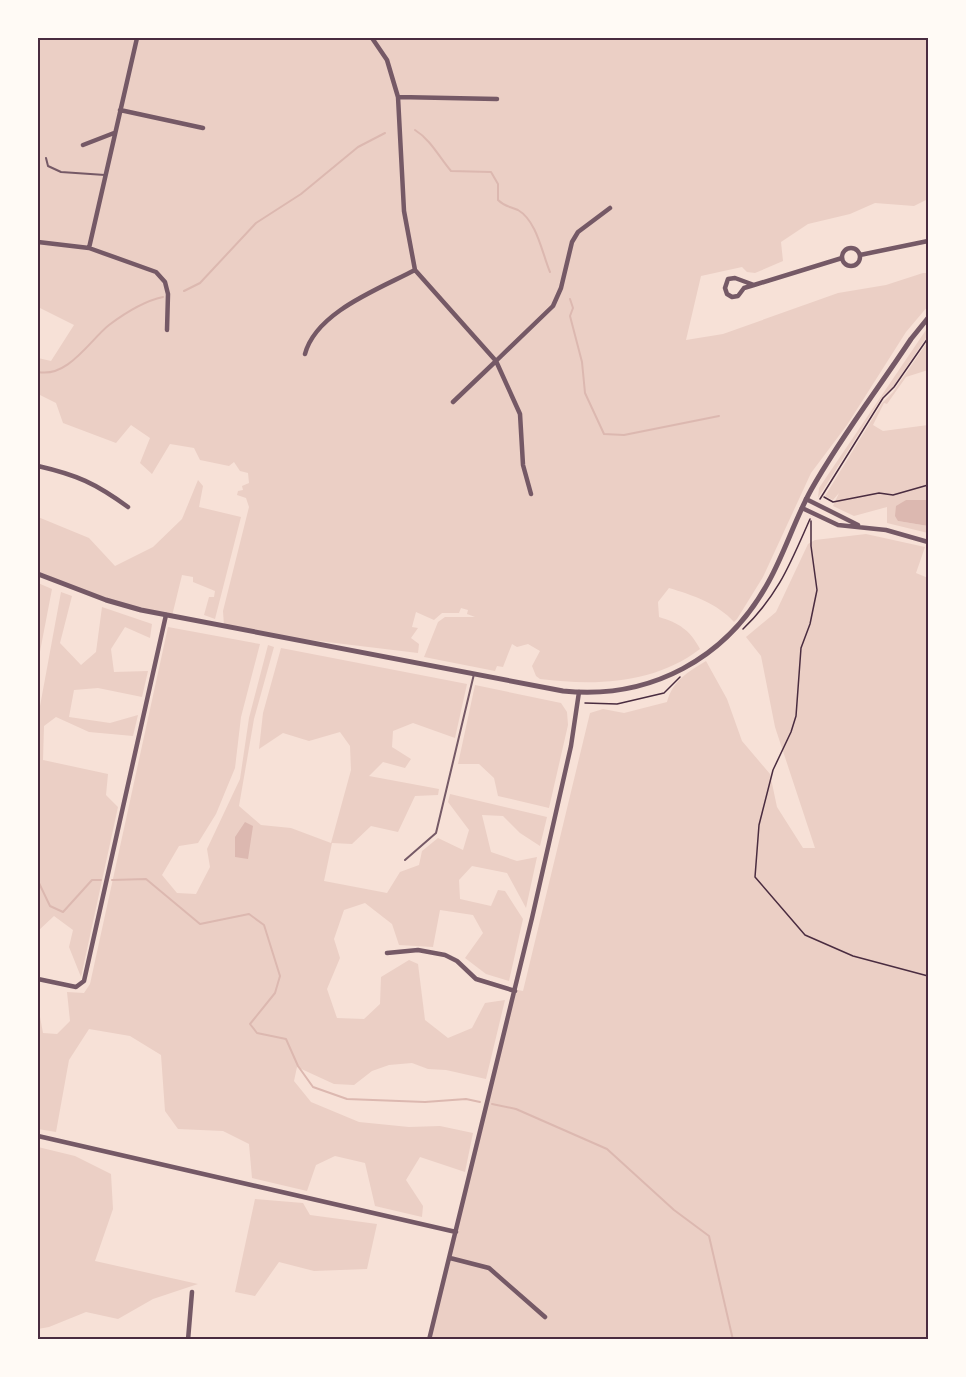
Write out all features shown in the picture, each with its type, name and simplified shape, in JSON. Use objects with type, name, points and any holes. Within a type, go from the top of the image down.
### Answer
[{"type":"street","points":[[88,248],[137,38]]},
{"type":"street","points":[[372,38],[387,60],[398,97],[404,211],[415,270],[496,361],[520,414],[523,465],[531,494]]},
{"type":"street","points":[[398,97],[497,99]]},
{"type":"street","points":[[120,110],[203,128]]},
{"type":"street","points":[[83,145],[114,133]]},
{"type":"street","points":[[453,402],[553,306],[566,274],[572,242],[578,232],[610,208]]},
{"type":"street","points":[[860,255],[928,241]]},
{"type":"street","points":[[38,242],[88,248],[104,256],[151,269],[160,276],[170,304],[167,330]]},
{"type":"street","points":[[849,248],[857,250],[860,255],[859,261],[852,266],[846,264],[842,258],[844,251],[849,248]]},
{"type":"street","points":[[753,285],[735,278],[729,279],[724,288],[728,295],[735,297],[744,288],[842,258]]},
{"type":"street","points":[[305,354],[312,334],[327,320],[415,270]]},
{"type":"street","points":[[38,574],[106,600],[166,615],[579,692],[600,694],[629,689],[681,673],[742,626],[771,579],[806,499],[911,339],[928,318]]},
{"type":"street","points":[[38,466],[82,478],[99,486],[128,507]]},
{"type":"street","points":[[806,499],[860,526]]},
{"type":"street","points":[[802,508],[838,525],[886,530],[928,542]]},
{"type":"street","points":[[38,980],[76,987],[84,981],[166,615]]},
{"type":"street","points":[[429,1340],[515,991],[569,757],[579,692]]},
{"type":"street","points":[[387,953],[418,950],[445,955],[456,961],[476,979],[515,991]]},
{"type":"street","points":[[38,1136],[456,1232]]},
{"type":"street","points":[[450,1257],[489,1268],[545,1317]]},
{"type":"street","points":[[188,1340],[192,1292]]},
{"type":"lane","points":[[46,158],[48,166],[61,171],[105,175]]},
{"type":"lane","points":[[405,861],[436,833],[474,674]]},
{"type":"path","points":[[820,499],[883,398],[894,387],[928,338]]},
{"type":"path","points":[[823,496],[833,502],[879,493],[893,495],[928,485]]},
{"type":"path","points":[[742,626],[767,605],[810,522],[817,590],[810,624],[801,648],[796,716],[773,770],[759,825],[755,877],[805,935],[853,956],[928,976]]},
{"type":"path","points":[[578,702],[617,704],[664,693],[681,673]]},
{"type":"shaded area","points":[[38,38],[928,38],[928,199],[914,206],[875,203],[850,214],[808,224],[781,242],[783,261],[755,273],[747,272],[742,267],[701,276],[686,340],[723,334],[838,293],[886,285],[923,273],[928,273],[928,306],[906,332],[847,425],[811,473],[763,577],[737,619],[734,622],[712,605],[669,588],[658,602],[659,617],[683,628],[700,649],[682,661],[644,676],[624,680],[582,682],[540,679],[536,676],[532,666],[540,651],[528,644],[517,647],[512,644],[503,667],[497,666],[495,671],[424,657],[438,622],[445,617],[475,617],[467,614],[468,610],[461,608],[459,613],[442,613],[434,620],[416,612],[412,627],[418,628],[411,638],[419,644],[418,653],[269,635],[224,626],[223,611],[249,507],[246,498],[237,495],[238,491],[243,490],[242,486],[249,483],[248,473],[240,471],[234,462],[229,466],[200,460],[194,448],[170,444],[152,474],[140,463],[150,438],[131,425],[116,443],[63,423],[56,403],[38,394],[38,358],[51,361],[74,325],[38,307]]},
{"type":"shaded area","points":[[928,327],[928,335],[893,387],[882,397],[818,498],[819,488]]},
{"type":"shaded area","points":[[928,341],[928,370],[906,377],[887,404],[884,403],[873,425],[883,431],[928,425],[928,500],[906,500],[898,521],[928,526],[928,533],[887,523],[887,507],[854,516],[833,506],[839,493],[833,500],[825,496],[882,403],[893,392]]},
{"type":"shaded area","points":[[198,480],[203,486],[199,507],[241,517],[215,619],[204,615],[209,597],[214,597],[215,591],[193,582],[193,577],[182,575],[172,616],[141,610],[38,574],[38,517],[89,538],[115,566],[153,547],[182,519]]},
{"type":"shaded area","points":[[906,500],[928,500],[928,526],[898,521],[895,516],[896,506]]},
{"type":"shaded area","points":[[866,534],[925,547],[916,573],[928,578],[928,1339],[429,1340],[513,989],[523,991],[590,713],[603,709],[624,713],[667,702],[677,682],[706,661],[727,699],[742,741],[770,774],[777,807],[803,848],[815,848],[775,727],[761,656],[746,637],[776,612],[808,544],[815,540]]},
{"type":"shaded area","points":[[38,583],[52,589],[38,662]]},
{"type":"shaded area","points":[[61,592],[72,596],[60,643],[81,665],[96,652],[102,607],[152,624],[150,638],[125,627],[111,649],[114,672],[148,671],[142,697],[98,688],[74,690],[69,717],[110,723],[138,715],[133,736],[89,732],[56,717],[44,726],[43,760],[108,774],[106,795],[118,807],[81,977],[69,947],[73,930],[54,916],[38,931],[38,717]]},
{"type":"shaded area","points":[[168,627],[260,644],[241,717],[235,768],[216,814],[198,843],[179,846],[162,875],[177,893],[196,894],[210,867],[207,849],[240,779],[249,718],[268,645],[274,647],[254,719],[239,806],[261,825],[291,828],[331,843],[351,770],[350,746],[340,732],[309,741],[283,733],[259,749],[263,713],[281,648],[467,684],[455,738],[413,723],[393,731],[392,747],[411,759],[405,768],[383,762],[369,776],[439,789],[438,795],[415,796],[398,832],[371,826],[352,844],[332,843],[324,881],[387,893],[400,872],[419,865],[422,851],[438,838],[463,850],[469,830],[448,802],[450,794],[547,817],[540,846],[520,833],[503,816],[482,815],[491,852],[517,861],[537,857],[526,908],[507,873],[472,866],[459,880],[460,899],[491,906],[498,890],[505,891],[523,919],[509,981],[486,974],[465,958],[483,933],[473,915],[440,910],[433,947],[399,945],[392,924],[365,903],[344,910],[334,939],[340,958],[327,989],[337,1018],[364,1019],[380,1004],[381,977],[409,960],[418,964],[425,1020],[448,1038],[472,1028],[485,1003],[505,1000],[486,1079],[446,1070],[428,1069],[412,1063],[389,1065],[372,1071],[354,1085],[334,1084],[297,1067],[294,1081],[311,1102],[359,1122],[409,1127],[440,1126],[473,1133],[465,1172],[420,1157],[406,1180],[423,1206],[422,1217],[375,1206],[365,1163],[335,1156],[316,1165],[307,1191],[252,1178],[249,1144],[223,1131],[178,1129],[165,1111],[161,1055],[130,1036],[89,1029],[69,1060],[56,1132],[38,1129],[38,1006],[43,1033],[57,1034],[70,1021],[67,992],[84,993],[90,984]]},
{"type":"shaded area","points":[[475,685],[561,703],[567,712],[568,725],[549,808],[498,796],[494,778],[479,764],[458,764]]},
{"type":"shaded area","points":[[245,822],[253,826],[248,859],[235,857],[235,837]]},
{"type":"shaded area","points":[[38,1147],[75,1156],[111,1174],[113,1209],[95,1261],[198,1284],[153,1299],[118,1319],[86,1312],[38,1329]]},
{"type":"shaded area","points":[[255,1199],[303,1203],[310,1215],[377,1224],[367,1269],[314,1271],[279,1262],[255,1296],[235,1292]]},
{"type":"waterway","points":[[415,130],[430,144],[451,171],[491,172],[498,184],[498,200],[525,215],[538,238],[550,272]]},
{"type":"waterway","points":[[184,291],[200,283],[256,223],[301,194],[358,147],[385,133]]},
{"type":"waterway","points":[[38,372],[49,372],[69,364],[115,321],[142,304],[163,297]]},
{"type":"waterway","points":[[570,299],[573,308],[570,316],[582,362],[585,393],[604,434],[624,435],[719,416]]},
{"type":"waterway","points":[[112,880],[146,879],[200,924],[249,914],[264,925],[280,976],[275,993],[250,1024],[257,1033],[286,1039],[298,1066],[313,1087],[347,1099],[425,1102],[466,1099],[480,1102]]},
{"type":"waterway","points":[[38,881],[50,906],[63,912],[92,880],[101,880]]},
{"type":"waterway","points":[[492,1104],[516,1109],[607,1149],[674,1210],[709,1236],[733,1340]]}]
